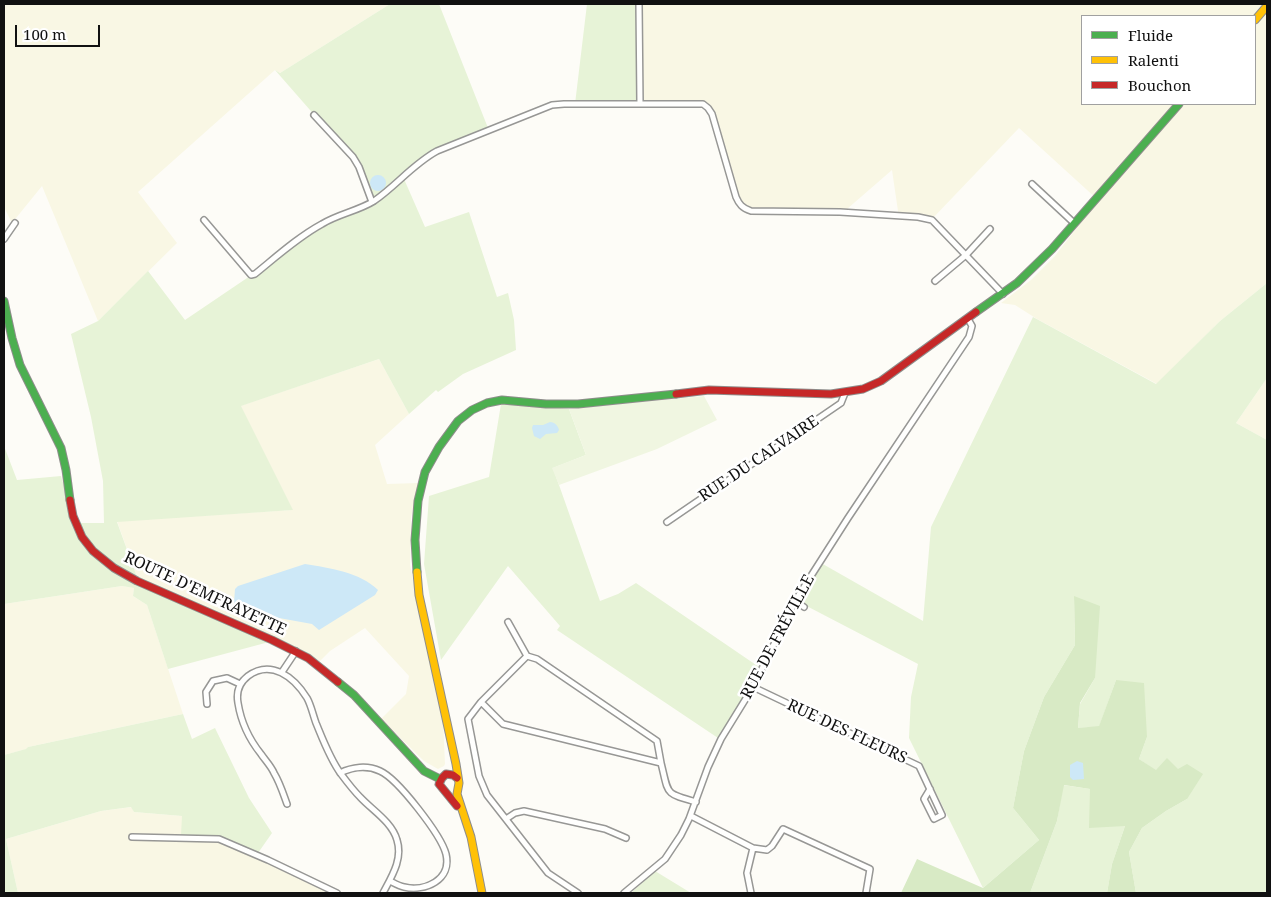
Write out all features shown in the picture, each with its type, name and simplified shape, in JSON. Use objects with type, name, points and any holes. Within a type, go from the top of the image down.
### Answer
[{"type":"street","points":[[639,4],[640,104]]},
{"type":"street","points":[[1256,19],[1267,6]]},
{"type":"street","points":[[204,220],[251,275],[322,223],[350,213],[372,202],[392,188],[427,156],[552,105],[703,104],[712,114],[736,196],[741,206],[745,209],[750,211],[840,212],[918,217],[932,220],[1003,294]]},
{"type":"street","points":[[482,893],[475,856],[458,799],[457,790],[459,785],[453,750],[420,595],[416,564],[415,532],[418,501],[425,472],[439,447],[458,421],[472,410],[502,400],[546,404],[578,404],[709,390],[831,394],[863,389],[882,380],[1003,294],[1046,254],[1178,105]]},
{"type":"street","points":[[314,115],[353,157],[359,167],[372,202]]},
{"type":"street","points":[[1032,184],[1074,223]]},
{"type":"street","points":[[4,239],[15,223]]},
{"type":"street","points":[[935,281],[966,255],[990,229]]},
{"type":"street","name":"ROUTE D'EMFRAYETTE","points":[[4,300],[12,341],[19,363],[54,430],[62,450],[75,521],[88,546],[96,555],[137,581],[296,651],[320,667],[354,695],[424,771],[440,779]]},
{"type":"street","name":"RUE DE FRÉVILLE","points":[[624,893],[665,859],[681,835],[691,816],[708,767],[721,739],[753,687],[795,601],[969,337],[972,330],[968,329],[966,321]]},
{"type":"street","name":"RUE DU CALVAIRE","points":[[667,522],[841,403],[846,393]]},
{"type":"street","points":[[795,601],[804,607]]},
{"type":"street","points":[[508,622],[527,656],[537,659],[657,741],[667,790],[672,795],[696,802]]},
{"type":"street","points":[[282,672],[296,651]]},
{"type":"street","points":[[527,656],[481,702],[468,719],[478,776],[487,794],[548,872],[578,893]]},
{"type":"street","points":[[287,804],[274,772],[244,728],[238,701],[237,693],[240,684],[245,678],[258,670],[265,669],[282,672],[301,689],[308,700],[323,740],[340,773],[360,797],[389,825],[395,834],[400,853],[396,868],[383,893]]},
{"type":"street","points":[[207,704],[206,692],[212,681],[227,678],[240,684]]},
{"type":"street","name":"RUE DES FLEURS","points":[[753,687],[919,766],[942,815],[934,819],[924,799],[930,790]]},
{"type":"street","points":[[481,702],[503,724],[661,763]]},
{"type":"street","points":[[453,750],[451,766],[440,779],[440,787],[454,800],[465,822]]},
{"type":"street","points":[[340,773],[351,767],[382,771],[406,794],[439,840],[446,854],[446,869],[442,878],[436,882],[417,888],[404,887],[390,881]]},
{"type":"street","points":[[446,774],[457,778]]},
{"type":"street","points":[[448,794],[457,790]]},
{"type":"street","points":[[506,819],[515,813],[524,811],[606,829],[626,838]]},
{"type":"street","points":[[691,816],[753,848],[767,850],[783,830],[870,869],[866,893]]},
{"type":"street","points":[[132,836],[219,839],[337,893]]},
{"type":"street","points":[[751,893],[746,873],[753,848]]},
{"type":"shaded area","points":[[4,4],[390,4],[280,73],[275,70],[138,192],[177,243],[98,321],[42,186],[12,223],[4,207]]},
{"type":"shaded area","points":[[636,4],[1267,4],[1267,283],[1220,321],[1157,384],[1037,319],[1015,305],[1001,303],[1031,280],[1055,256],[1098,200],[1019,128],[932,219],[899,218],[892,170],[839,216],[751,212],[740,208],[734,198],[710,116],[705,108],[638,106]]},
{"type":"shaded area","points":[[379,359],[409,414],[375,445],[387,484],[418,483],[411,517],[410,565],[443,720],[445,764],[438,769],[424,761],[381,719],[406,694],[409,676],[365,628],[330,651],[320,661],[276,639],[137,577],[117,521],[292,510],[240,406]]},
{"type":"shaded area","points":[[1267,378],[1267,440],[1236,423]]},
{"type":"shaded area","points":[[122,586],[134,588],[133,596],[147,605],[183,714],[28,747],[27,749],[4,755],[4,604]]},
{"type":"shaded area","points":[[132,807],[134,812],[182,816],[219,838],[333,893],[18,893],[6,839],[101,811]]},
{"type":"green space","points":[[390,4],[439,4],[488,128],[434,154],[404,179],[425,227],[469,212],[497,297],[508,293],[514,320],[516,350],[463,374],[438,392],[436,390],[409,414],[379,359],[241,406],[293,510],[117,522],[137,577],[137,582],[269,642],[168,669],[147,605],[133,596],[134,588],[122,586],[4,604],[4,446],[17,480],[61,476],[75,523],[104,523],[103,481],[91,417],[71,334],[98,321],[148,271],[185,320],[250,276],[298,238],[369,201],[352,158],[275,70],[280,73]]},
{"type":"green space","points":[[587,4],[636,4],[638,106],[575,104]]},
{"type":"green space","points":[[1267,283],[1267,378],[1236,423],[1267,440],[1267,893],[1136,893],[1129,852],[1142,828],[1187,799],[1179,769],[1156,771],[1139,759],[1147,737],[1116,680],[1099,727],[1078,728],[1080,704],[1095,678],[1074,597],[1075,645],[1044,697],[1024,751],[1013,808],[1039,840],[983,888],[909,738],[911,697],[918,664],[797,601],[821,563],[923,621],[931,527],[1033,317],[1156,384],[1220,321]]},
{"type":"green space","points":[[704,396],[717,420],[657,449],[559,485],[552,468],[586,455],[569,409]]},
{"type":"green space","points":[[509,402],[569,409],[586,455],[553,468],[600,601],[618,594],[636,583],[759,667],[718,738],[557,630],[560,626],[508,566],[441,660],[424,564],[429,496],[489,477],[501,404]]},
{"type":"green space","points":[[1074,596],[1100,606],[1095,678],[1080,703],[1078,728],[1099,726],[1116,680],[1144,683],[1147,737],[1139,759],[1156,770],[1167,758],[1178,769],[1187,764],[1203,774],[1187,799],[1142,828],[1129,852],[1136,893],[1107,893],[1112,864],[1125,826],[1089,828],[1090,789],[1064,785],[1057,821],[1030,893],[901,893],[917,859],[983,888],[1039,840],[1013,808],[1024,751],[1044,697],[1075,645]]},
{"type":"green space","points":[[183,714],[192,739],[215,728],[249,798],[272,833],[258,853],[219,838],[181,835],[182,816],[134,812],[131,807],[101,811],[6,839],[18,893],[4,893],[4,755],[28,747]]},
{"type":"green space","points":[[1063,785],[1090,789],[1125,826],[1112,864],[1107,893],[1030,893],[1057,821]]},
{"type":"green space","points":[[655,871],[691,893],[631,893]]},
{"type":"water","points":[[375,175],[381,175],[386,180],[384,189],[375,191],[370,186],[370,180]]},
{"type":"water","points":[[550,422],[557,426],[559,430],[557,433],[546,434],[540,439],[534,436],[533,425],[543,425]]},
{"type":"water","points":[[305,564],[334,569],[353,575],[371,584],[378,590],[375,595],[319,630],[312,624],[246,612],[234,603],[235,589],[238,586]]},
{"type":"water","points":[[1077,761],[1083,763],[1084,779],[1073,780],[1070,777],[1070,765]]},
{"type":"traffic: fast","points":[[976,312],[1017,283],[1052,249],[1178,105]]},
{"type":"traffic: fast","points":[[4,301],[20,365],[61,448],[70,500]]},
{"type":"traffic: fast","points":[[417,572],[415,540],[418,501],[425,472],[439,447],[458,421],[472,410],[487,403],[502,400],[546,404],[578,404],[676,394]]},
{"type":"traffic: fast","points":[[338,682],[354,695],[424,771],[440,779]]},
{"type":"traffic: slow","points":[[1256,19],[1267,6]]},
{"type":"traffic: slow","points":[[417,572],[419,595],[456,764],[459,783],[457,794],[471,837],[482,893]]},
{"type":"traffic: jam","points":[[676,394],[709,390],[831,394],[863,389],[881,381],[976,312]]},
{"type":"traffic: jam","points":[[70,500],[73,516],[82,537],[93,551],[114,568],[137,581],[272,640],[308,658],[338,682]]},
{"type":"traffic: jam","points":[[457,778],[446,774],[439,784],[457,806]]}]
